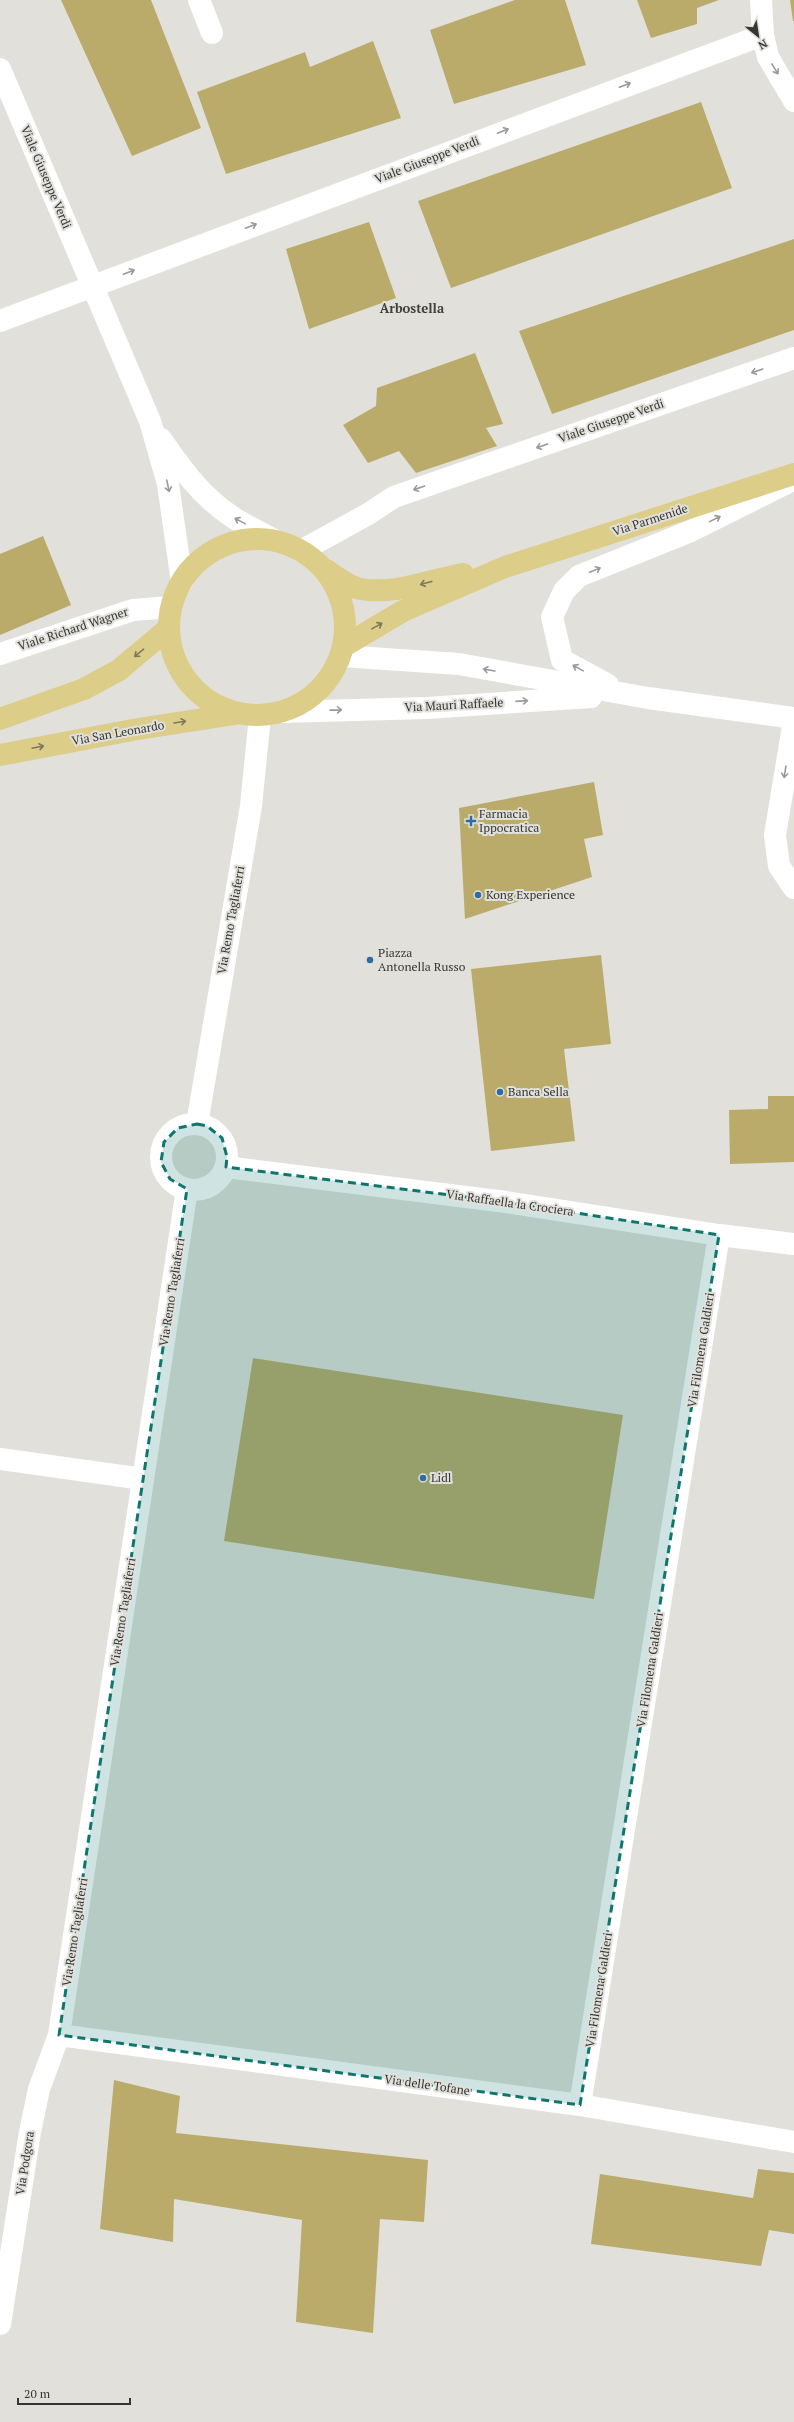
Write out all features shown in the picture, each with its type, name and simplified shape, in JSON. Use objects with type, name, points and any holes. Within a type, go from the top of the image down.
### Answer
[{"type":"main road","name":"Via Parmenide","points":[[342,651],[403,611],[505,567],[794,474]]},
{"type":"main road","points":[[247,539],[274,540],[301,550],[323,568],[334,583],[342,600],[346,619],[342,651],[322,688],[305,702],[283,712],[260,716],[237,713],[214,705],[196,691],[181,673],[172,651],[170,617],[182,582],[198,561],[221,546],[247,539]]},
{"type":"main road","name":"Via Parmenide","points":[[323,568],[360,589],[383,590],[414,586],[450,576],[505,567]]},
{"type":"main road","points":[[0,719],[84,689],[119,670],[170,617]]},
{"type":"main road","name":"Via San Leonardo","points":[[0,755],[116,733],[237,713]]},
{"type":"street","points":[[199,0],[212,33]]},
{"type":"street","points":[[761,0],[763,35],[768,57],[794,100]]},
{"type":"street","name":"Viale Giuseppe Verdi","points":[[0,322],[92,286],[763,35]]},
{"type":"street","name":"Viale Giuseppe Verdi","points":[[0,69],[150,421],[168,484],[182,582]]},
{"type":"street","name":"Viale Giuseppe Verdi","points":[[301,550],[368,514],[394,497],[794,358]]},
{"type":"street","name":"Viale Giuseppe Verdi","points":[[150,421],[183,471],[205,495],[231,516],[274,540]]},
{"type":"street","name":"Via Parmenide","points":[[564,591],[579,576],[691,531],[794,480]]},
{"type":"street","name":"Via Mauri Raffaele","points":[[564,591],[552,617],[562,660],[624,694]]},
{"type":"street","name":"Viale Richard Wagner","points":[[0,654],[133,610],[170,617]]},
{"type":"street","name":"Via Mauri Raffaele","points":[[342,651],[459,664],[624,694],[794,719]]},
{"type":"street","name":"Via Mauri Raffaele","points":[[283,712],[426,708],[624,694]]},
{"type":"street","name":"Via Remo Tagliaferri","points":[[198,1124],[251,806],[260,716]]},
{"type":"street","points":[[794,719],[775,835],[779,866],[794,888]]},
{"type":"street","points":[[198,1124],[207,1126],[222,1138],[227,1157],[226,1167],[215,1182],[206,1187],[187,1189],[174,1182],[164,1171],[162,1152],[164,1142],[178,1128],[198,1124]]},
{"type":"street","name":"Via Raffaella la Crociera","points":[[226,1167],[506,1202],[719,1235],[794,1244]]},
{"type":"street","name":"Via Remo Tagliaferri","points":[[59,2035],[187,1189]]},
{"type":"street","name":"Via Filomena Galdieri","points":[[580,2105],[719,1235]]},
{"type":"street","points":[[0,1459],[143,1480]]},
{"type":"street","name":"Via delle Tofane","points":[[59,2035],[580,2105],[794,2142]]},
{"type":"street","name":"Via Podgora","points":[[0,2324],[2,2293],[30,2132],[39,2089],[59,2035]]},
{"type":"highlighted area","points":[[197,1124],[207,1126],[222,1138],[227,1157],[226,1167],[506,1202],[719,1235],[580,2105],[59,2035],[187,1189],[170,1179],[161,1162],[164,1142],[178,1128]]},
{"type":"building","points":[[61,0],[151,0],[201,128],[132,156]]},
{"type":"building","points":[[515,0],[565,0],[586,65],[454,104],[430,30]]},
{"type":"building","points":[[637,0],[719,0],[697,8],[697,24],[651,38]]},
{"type":"building","points":[[790,0],[794,0],[794,21],[793,21]]},
{"type":"building","points":[[373,41],[401,118],[226,174],[197,92],[305,52],[310,67]]},
{"type":"building","points":[[701,102],[732,188],[451,288],[418,201]]},
{"type":"building","points":[[369,222],[396,298],[309,329],[286,249]]},
{"type":"building","points":[[794,239],[794,330],[552,414],[519,331]]},
{"type":"building","points":[[475,353],[503,424],[486,428],[497,446],[416,473],[399,451],[368,463],[343,425],[376,406],[377,388]]},
{"type":"building","points":[[43,536],[71,605],[0,635],[0,554]]},
{"type":"building","points":[[594,782],[603,835],[584,839],[592,877],[465,919],[459,808]]},
{"type":"building","points":[[601,955],[611,1044],[564,1049],[575,1141],[491,1151],[471,969]]},
{"type":"building","points":[[768,1096],[794,1096],[794,1162],[730,1164],[729,1110],[768,1109]]},
{"type":"building","name":"Lidl","points":[[253,1358],[623,1415],[594,1599],[224,1541]]},
{"type":"building","points":[[114,2080],[180,2096],[176,2133],[428,2160],[424,2222],[380,2219],[373,2333],[296,2322],[302,2220],[174,2199],[173,2242],[100,2229]]},
{"type":"building","points":[[758,2169],[794,2173],[794,2234],[769,2230],[761,2266],[591,2244],[600,2174],[753,2198]]},
{"type":"place","name":"Farmacia Ippocratica","points":[[471,821]]},
{"type":"place","name":"Kong Experience","points":[[478,895]]},
{"type":"place","name":"Piazza Antonella Russo","points":[[370,960]]},
{"type":"place","name":"Banca Sella","points":[[500,1092]]},
{"type":"place","name":"Lidl","points":[[423,1478]]},
{"type":"district","name":"Arbostella","points":[[412,308]]}]
